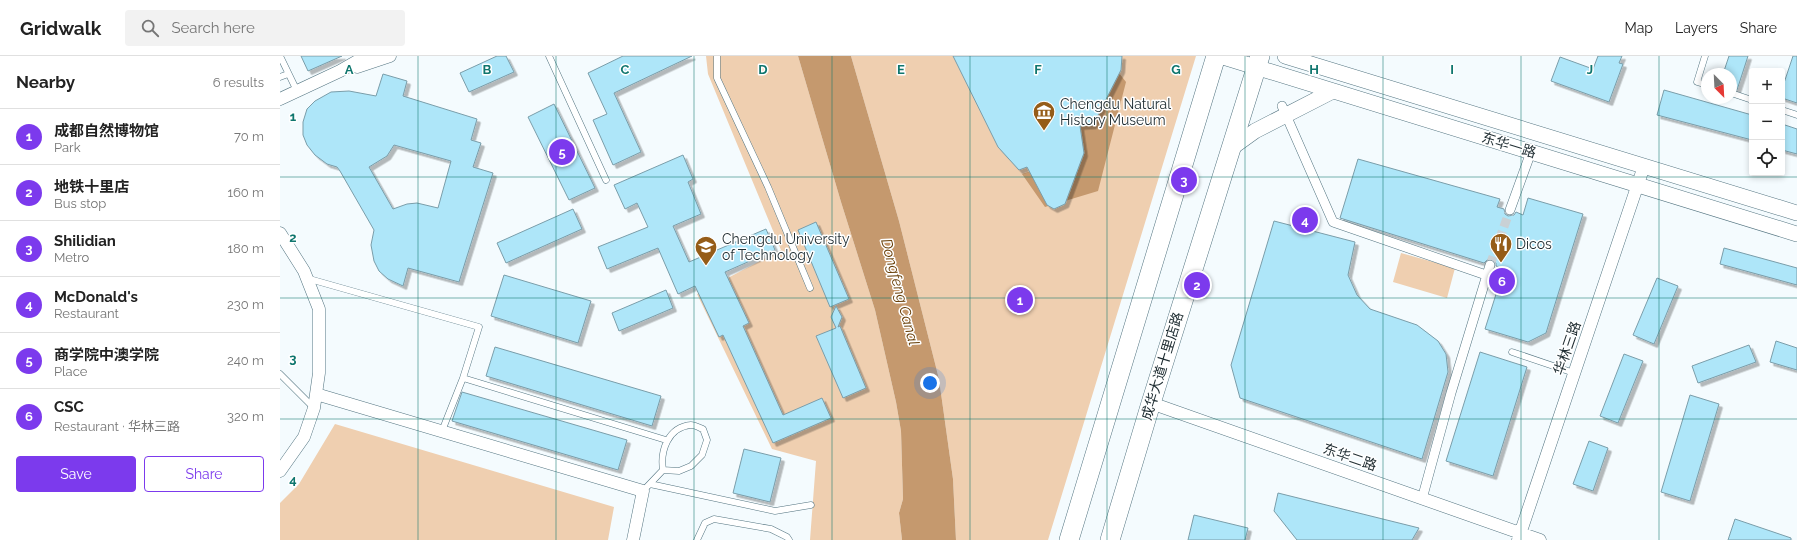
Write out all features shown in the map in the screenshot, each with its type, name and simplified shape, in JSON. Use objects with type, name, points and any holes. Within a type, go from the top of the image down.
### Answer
[{"type":"main road","points":[[1069,540],[1216,56]]},
{"type":"main road","name":"成华大道十里店路","points":[[1110,540],[1151,403],[1258,62]]},
{"type":"street","points":[[280,99],[340,71],[366,56]]},
{"type":"street","points":[[340,71],[390,56]]},
{"type":"street","name":"东华一路","points":[[1220,56],[1258,62],[1333,91],[1797,234]]},
{"type":"street","name":"东华一路","points":[[1285,56],[1797,213]]},
{"type":"street","points":[[1327,56],[1338,72]]},
{"type":"street","points":[[1230,149],[1284,111],[1333,91]]},
{"type":"street","points":[[1284,111],[1333,222],[1486,276]]},
{"type":"street","points":[[1510,210],[1531,152]]},
{"type":"street","name":"华林三路","points":[[1519,537],[1644,166]]},
{"type":"street","points":[[280,234],[306,278],[319,309],[319,373],[314,408],[304,437],[280,471]]},
{"type":"street","points":[[1422,499],[1451,393],[1490,265]]},
{"type":"street","points":[[316,394],[442,431],[647,487],[633,540]]},
{"type":"street","name":"东华二路","points":[[1151,403],[1422,499],[1519,537],[1540,540]]},
{"type":"lane","points":[[280,56],[297,91]]},
{"type":"lane","points":[[549,56],[606,180]]},
{"type":"lane","points":[[716,56],[717,78],[768,187],[810,288]]},
{"type":"lane","points":[[1701,68],[1705,56]]},
{"type":"lane","points":[[1701,69],[1697,82],[1701,83]]},
{"type":"lane","points":[[280,77],[288,74]]},
{"type":"lane","points":[[1737,95],[1749,99]]},
{"type":"lane","points":[[1785,111],[1797,115]]},
{"type":"lane","points":[[306,278],[479,327],[463,378],[442,431]]},
{"type":"lane","points":[[1512,352],[1574,373]]},
{"type":"lane","points":[[280,374],[314,408]]},
{"type":"lane","points":[[463,378],[666,440]]},
{"type":"lane","points":[[692,425],[703,429],[707,440],[702,455],[691,466],[679,471],[663,470],[661,460],[666,440],[679,429],[692,425]]},
{"type":"lane","points":[[647,487],[663,470]]},
{"type":"lane","points":[[647,487],[775,511],[811,505]]},
{"type":"lane","points":[[696,540],[705,523],[714,519],[771,529],[787,537],[789,540]]},
{"type":"shaded area","points":[[706,56],[798,56],[841,202],[875,310],[896,402],[901,431],[903,499],[899,513],[902,540],[810,540],[816,461],[772,449],[697,294],[781,250],[708,74]]},
{"type":"shaded area","points":[[851,56],[1196,56],[1048,540],[956,540],[953,479],[939,379],[899,221]]},
{"type":"shaded area","points":[[1401,253],[1455,268],[1447,298],[1393,282]]},
{"type":"shaded area","points":[[335,424],[614,507],[608,540],[280,540],[280,503],[299,484]]},
{"type":"water","name":"Dongfeng Canal","points":[[798,56],[851,56],[899,221],[939,379],[953,479],[956,540],[902,540],[899,513],[903,499],[901,431],[896,402],[875,310],[841,202]]},
{"type":"water","points":[[1100,73],[1119,73],[1126,82],[1098,191],[1045,207],[1022,174],[1068,159]]},
{"type":"building","points":[[301,56],[342,56],[308,71]]},
{"type":"building","points":[[497,56],[506,56],[514,72],[469,92],[460,73]]},
{"type":"building","points":[[623,56],[692,56],[614,93],[641,152],[613,165],[593,120],[607,114],[588,73]]},
{"type":"building","name":"Chengdu Natural History Museum","points":[[953,56],[1122,56],[1121,70],[1093,125],[1080,126],[1084,153],[1065,204],[1054,209],[1047,205],[1027,167],[1019,170],[998,147]]},
{"type":"building","points":[[1598,56],[1622,56],[1619,63],[1623,64],[1609,102],[1551,81],[1560,57],[1593,69]]},
{"type":"building","points":[[1729,56],[1748,56],[1737,90],[1737,68],[1725,68]]},
{"type":"building","points":[[1793,56],[1797,56],[1797,103],[1785,99],[1785,80]]},
{"type":"building","points":[[383,74],[407,81],[403,96],[477,119],[471,140],[481,143],[473,167],[493,173],[459,282],[408,268],[403,286],[388,279],[379,271],[374,261],[371,245],[374,230],[337,167],[327,164],[315,155],[307,145],[303,135],[303,122],[307,109],[315,101],[331,92],[349,91],[376,96]],"holes":[[[394,145],[451,161],[438,208],[417,203],[407,204],[393,209],[369,167],[387,156]]]},
{"type":"building","points":[[1664,90],[1701,101],[1701,104],[1713,104],[1749,114],[1749,139],[1657,115]]},
{"type":"building","points":[[554,104],[595,188],[569,200],[528,117]]},
{"type":"building","points":[[1785,125],[1797,129],[1797,154],[1785,151]]},
{"type":"building","points":[[683,155],[693,179],[688,182],[701,214],[673,226],[689,262],[766,229],[775,250],[725,272],[749,323],[743,326],[783,415],[822,398],[831,418],[773,443],[723,335],[719,337],[695,286],[678,294],[658,248],[607,269],[598,247],[648,227],[637,203],[625,209],[614,185]]},
{"type":"building","points":[[1358,159],[1500,199],[1497,207],[1504,209],[1505,214],[1508,216],[1514,215],[1516,212],[1523,215],[1528,198],[1583,214],[1546,333],[1528,342],[1485,329],[1504,269],[1496,266],[1496,263],[1492,259],[1488,259],[1484,263],[1340,218]]},
{"type":"building","points":[[573,209],[582,229],[506,263],[497,243]]},
{"type":"building","points":[[1274,221],[1355,242],[1348,275],[1357,295],[1370,309],[1417,325],[1438,341],[1446,354],[1448,372],[1422,459],[1240,398],[1231,365]]},
{"type":"building","points":[[816,222],[849,299],[830,307],[798,230]]},
{"type":"building","points":[[1724,248],[1797,268],[1797,285],[1720,264]]},
{"type":"building","points":[[504,275],[591,301],[578,343],[491,316]]},
{"type":"building","points":[[1657,278],[1678,286],[1654,344],[1633,335]]},
{"type":"building","points":[[666,290],[673,308],[619,331],[612,313]]},
{"type":"building","points":[[836,306],[842,317],[838,327],[840,326],[866,388],[843,398],[816,336],[836,328],[831,317]]},
{"type":"building","points":[[1776,341],[1797,348],[1797,370],[1770,362]]},
{"type":"building","points":[[1749,345],[1756,362],[1698,383],[1692,366]]},
{"type":"building","points":[[495,347],[661,396],[652,426],[486,376]]},
{"type":"building","points":[[1480,352],[1527,367],[1493,476],[1446,461]]},
{"type":"building","points":[[1624,354],[1643,361],[1618,423],[1600,416]]},
{"type":"building","points":[[462,392],[627,440],[618,470],[452,421]]},
{"type":"building","points":[[1690,395],[1719,404],[1690,501],[1661,492]]},
{"type":"building","points":[[1589,441],[1608,448],[1593,491],[1573,484]]},
{"type":"building","points":[[744,449],[781,458],[770,502],[733,493]]},
{"type":"building","points":[[1278,493],[1419,528],[1412,540],[1297,540],[1274,511]]},
{"type":"building","points":[[1194,515],[1248,528],[1245,540],[1188,540]]},
{"type":"building","points":[[1735,519],[1791,538],[1791,540],[1728,540]]},
{"type":"tunnel","points":[[1490,265],[1510,210]]},
{"type":"place","name":"Chengdu Natural History Museum","points":[[1044,132]]},
{"type":"place","name":"商学院中澳学院","points":[[562,152]]},
{"type":"place","name":"Shilidian","points":[[1184,180]]},
{"type":"place","name":"McDonald's","points":[[1305,220]]},
{"type":"place","name":"Dicos","points":[[1501,264]]},
{"type":"place","name":"Chengdu University of Technology","points":[[706,266]]},
{"type":"place","name":"CSC","points":[[1502,281]]},
{"type":"place","name":"地铁十里店","points":[[1197,285]]},
{"type":"place","name":"成都自然博物馆","points":[[1020,300]]}]
